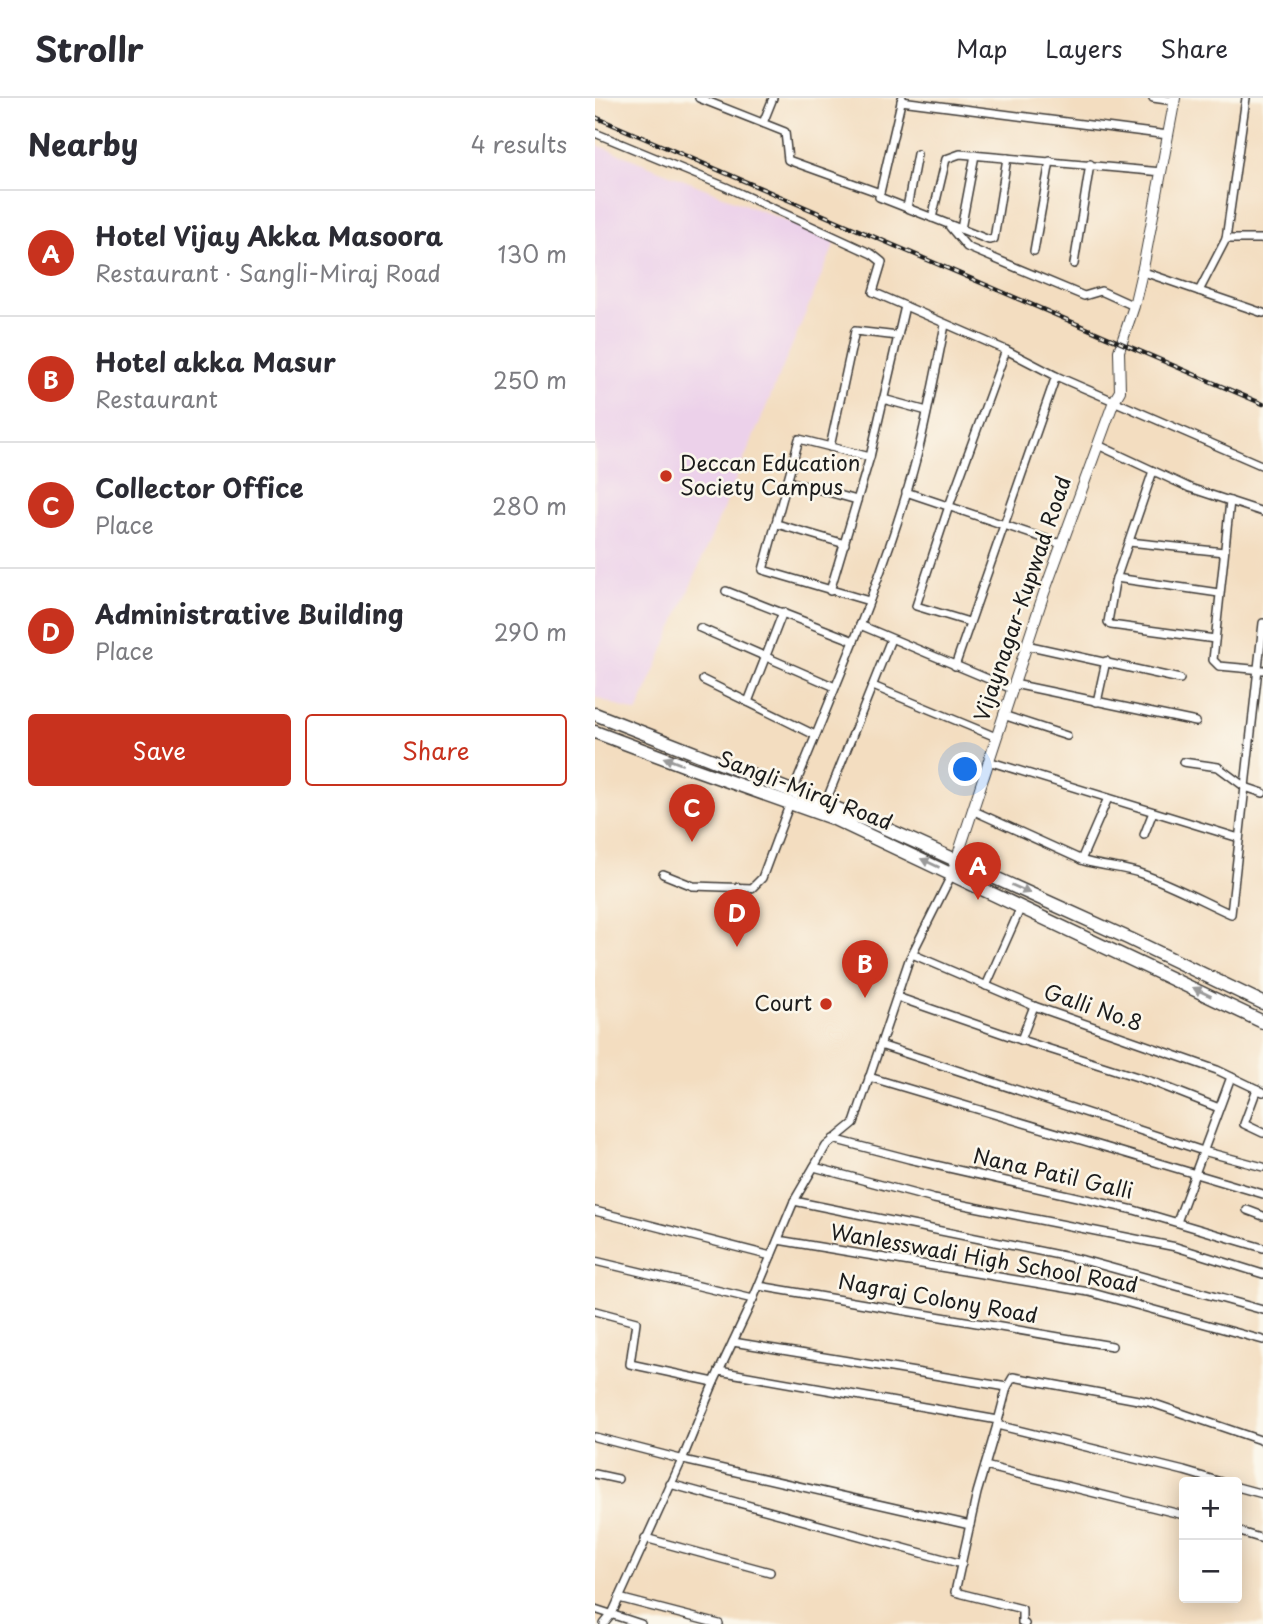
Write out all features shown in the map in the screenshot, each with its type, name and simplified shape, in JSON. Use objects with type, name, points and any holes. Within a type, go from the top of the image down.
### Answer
[{"type":"highway","name":"Sangli-Miraj Road","points":[[595,715],[791,797],[832,818],[1130,939],[1263,1003]]},
{"type":"highway","name":"Sangli-Miraj Road","points":[[595,732],[691,768],[825,804],[954,866],[1021,906],[1263,1022]]},
{"type":"street","points":[[699,98],[785,132],[788,160],[880,192]]},
{"type":"street","points":[[763,123],[773,98]]},
{"type":"street","points":[[948,224],[967,247],[1084,296],[1101,291],[1134,306],[1175,100],[1153,98]]},
{"type":"street","points":[[1199,291],[1226,239],[1245,98]]},
{"type":"street","points":[[1007,158],[994,239],[989,240],[879,197],[902,100],[1168,135]]},
{"type":"street","points":[[595,134],[726,187],[871,254],[882,262],[873,292],[1006,349],[1056,376],[1261,466]]},
{"type":"street","points":[[907,208],[917,153]]},
{"type":"street","points":[[932,218],[946,159],[960,155],[1162,172]]},
{"type":"street","points":[[961,229],[975,155]]},
{"type":"street","points":[[1034,250],[1050,161]]},
{"type":"street","points":[[1074,264],[1090,164]]},
{"type":"street","points":[[1226,239],[1263,239]]},
{"type":"street","points":[[1141,271],[1263,313]]},
{"type":"street","points":[[830,591],[870,457],[905,306]]},
{"type":"street","name":"Vijaynagar-Kupwad Road","points":[[954,866],[1061,544],[1120,391],[1119,351],[1134,306]]},
{"type":"street","points":[[663,874],[694,886],[752,888],[762,878],[791,797],[869,601],[906,492],[945,325]]},
{"type":"street","points":[[830,447],[855,331],[898,336]]},
{"type":"street","points":[[969,622],[916,606],[1006,349]]},
{"type":"street","points":[[955,666],[1056,376]]},
{"type":"street","points":[[883,399],[927,411]]},
{"type":"street","points":[[869,601],[763,570],[799,439],[870,457]]},
{"type":"street","points":[[1098,445],[1190,488],[1263,512]]},
{"type":"street","points":[[1153,471],[1117,578],[1108,615],[1111,625],[1215,639]]},
{"type":"street","points":[[787,481],[857,500]]},
{"type":"street","points":[[906,492],[1061,544]]},
{"type":"street","points":[[1230,501],[1213,660],[1219,666],[1260,670]]},
{"type":"street","points":[[777,524],[845,544]]},
{"type":"street","points":[[1129,542],[1224,552]]},
{"type":"street","points":[[1117,578],[1219,593]]},
{"type":"street","points":[[726,591],[854,641]]},
{"type":"street","points":[[748,702],[783,612]]},
{"type":"street","points":[[972,810],[1080,860],[1142,874],[1231,914],[1260,670],[1263,623]]},
{"type":"street","points":[[860,625],[955,666],[1013,686],[1196,722]]},
{"type":"street","points":[[700,628],[835,687]]},
{"type":"street","points":[[825,804],[891,639]]},
{"type":"street","points":[[1027,645],[1180,679]]},
{"type":"street","points":[[1097,702],[1106,661]]},
{"type":"street","points":[[703,680],[815,735]]},
{"type":"street","points":[[873,686],[996,737]]},
{"type":"street","points":[[1003,715],[1067,736]]},
{"type":"street","points":[[988,761],[1239,838]]},
{"type":"street","points":[[1183,762],[1218,767],[1245,787],[1263,793]]},
{"type":"street","points":[[1080,860],[1108,798]]},
{"type":"street","points":[[1144,835],[1153,812]]},
{"type":"street","points":[[604,1624],[612,1614],[682,1460],[794,1201],[826,1146],[854,1123],[912,954],[954,866]]},
{"type":"street","points":[[986,986],[1021,906]]},
{"type":"street","name":"Galli No.8","points":[[912,954],[1034,1006],[1260,1090]]},
{"type":"street","points":[[897,997],[1153,1082],[1219,1108]]},
{"type":"street","points":[[1021,1040],[1034,1006]]},
{"type":"street","points":[[880,1045],[1203,1151],[1263,1167]]},
{"type":"street","points":[[869,1077],[1263,1194]]},
{"type":"street","points":[[1177,1222],[1231,1077]]},
{"type":"street","points":[[1260,1090],[1244,1124],[1263,1133]]},
{"type":"street","name":"Nana Patil Galli","points":[[833,1139],[1134,1210],[1263,1248]]},
{"type":"street","points":[[814,1167],[934,1199],[1176,1247],[1263,1274]]},
{"type":"street","points":[[794,1201],[1083,1260],[1263,1310]]},
{"type":"street","points":[[1247,1210],[1263,1216]]},
{"type":"street","points":[[595,1211],[771,1256]]},
{"type":"street","name":"Wanlesswadi High School Road","points":[[778,1240],[1089,1292],[1263,1340]]},
{"type":"street","points":[[595,1261],[753,1300]]},
{"type":"street","name":"Nagraj Colony Road","points":[[759,1286],[1112,1346]]},
{"type":"street","points":[[595,1311],[636,1322],[630,1364],[714,1382]]},
{"type":"street","points":[[733,1342],[1007,1387]]},
{"type":"street","points":[[719,1371],[997,1422],[1204,1477]]},
{"type":"street","points":[[1025,1624],[1022,1623],[1022,1609],[955,1592],[985,1466],[1007,1387],[1013,1377],[1149,1402],[1263,1441]]},
{"type":"street","points":[[595,1437],[682,1460],[970,1525]]},
{"type":"street","points":[[985,1466],[1179,1514]]},
{"type":"street","points":[[595,1474],[618,1479]]},
{"type":"street","points":[[670,1484],[962,1564]]},
{"type":"street","points":[[1242,1488],[1263,1494]]},
{"type":"street","points":[[1242,1533],[1263,1539]]},
{"type":"street","points":[[645,1538],[770,1572]]},
{"type":"street","points":[[619,1598],[719,1624]]},
{"type":"street","points":[[595,1609],[641,1624]]},
{"type":"shaded area","name":"Deccan Education Society Campus","points":[[595,144],[836,241],[637,713],[595,697]]},
{"type":"railway","points":[[595,117],[1263,404]]},
{"type":"place","name":"Deccan Education Society Campus","points":[[666,476]]},
{"type":"place","name":"Collector Office","points":[[692,842]]},
{"type":"place","name":"Hotel Vijay Akka Masoora","points":[[978,900]]},
{"type":"place","name":"Administrative Building","points":[[737,947]]},
{"type":"place","name":"Hotel akka Masur","points":[[865,998]]},
{"type":"place","name":"Court","points":[[826,1004]]}]
